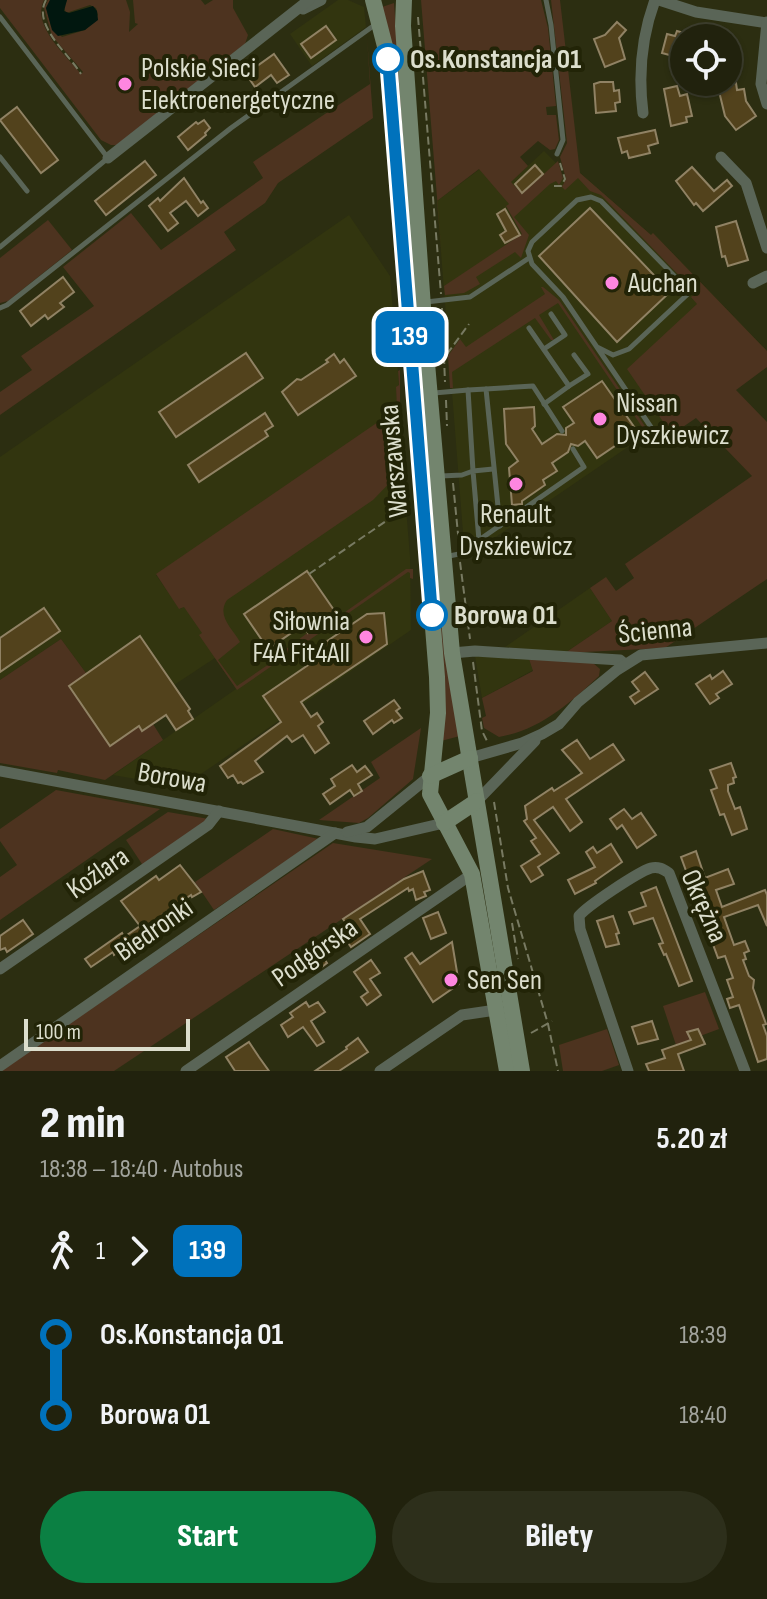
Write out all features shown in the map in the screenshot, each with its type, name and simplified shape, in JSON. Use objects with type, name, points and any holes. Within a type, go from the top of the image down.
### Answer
[{"type":"main road","name":"Warszawska","points":[[373,0],[387,54],[437,677],[438,713],[430,776]]},
{"type":"main road","name":"Warszawska","points":[[410,3],[403,26],[436,477],[452,653],[477,801]]},
{"type":"main road","points":[[470,758],[430,776],[432,801],[465,856],[472,874],[507,1071]]},
{"type":"main road","points":[[444,823],[477,801],[522,1071]]},
{"type":"street","points":[[108,158],[309,0]]},
{"type":"street","points":[[292,15],[321,0]]},
{"type":"street","points":[[643,113],[640,91],[642,42],[657,0],[696,12],[767,23],[761,84],[767,104]]},
{"type":"street","points":[[721,157],[746,183],[767,248]]},
{"type":"street","points":[[753,283],[767,276]]},
{"type":"street","name":"Ścienna","points":[[452,653],[475,651],[620,660],[625,664],[641,655],[767,643]]},
{"type":"street","points":[[470,758],[513,746],[559,724],[578,702],[625,664]]},
{"type":"street","points":[[477,801],[542,734]]},
{"type":"street","name":"Borowa","points":[[0,771],[375,839],[444,823]]},
{"type":"street","name":"Borowa","points":[[335,833],[367,827],[430,776]]},
{"type":"street","name":"Koźlara","points":[[0,969],[208,825],[219,811]]},
{"type":"street","name":"Biedronki","points":[[0,1066],[335,833]]},
{"type":"street","name":"Okrężna","points":[[628,1071],[578,925],[579,916],[617,888],[649,868],[657,867],[669,873],[745,1071]]},
{"type":"street","name":"Podgórska","points":[[186,1071],[472,874]]},
{"type":"street","points":[[380,1071],[462,1015],[496,1010]]},
{"type":"lane","points":[[546,0],[563,140],[557,154]]},
{"type":"lane","points":[[0,18],[108,158],[0,247]]},
{"type":"lane","points":[[0,308],[74,254],[244,118],[380,22]]},
{"type":"lane","points":[[0,157],[27,191]]},
{"type":"lane","points":[[597,347],[613,355],[629,349],[690,292],[601,201],[591,197],[577,200],[532,242],[529,258],[563,297],[657,436]]},
{"type":"lane","points":[[423,303],[470,297],[529,258]]},
{"type":"lane","points":[[544,349],[565,335],[551,314]]},
{"type":"lane","points":[[529,328],[569,386]]},
{"type":"lane","points":[[544,404],[588,374],[574,355]]},
{"type":"lane","points":[[429,393],[533,386],[562,431]]},
{"type":"lane","points":[[486,389],[500,526]]},
{"type":"lane","points":[[468,390],[479,540]]},
{"type":"lane","points":[[443,557],[459,554],[584,467],[573,449]]},
{"type":"lane","points":[[436,477],[493,469]]},
{"type":"path","points":[[46,0],[42,10],[50,36],[81,74]]},
{"type":"path","points":[[410,3],[441,295]]},
{"type":"path","points":[[554,186],[561,186],[565,179],[557,154]]},
{"type":"path","points":[[447,354],[469,324]]},
{"type":"path","points":[[309,574],[409,505]]},
{"type":"path","points":[[472,657],[482,731],[487,744]]},
{"type":"path","points":[[495,797],[508,888],[550,1022],[558,1071]]},
{"type":"path","points":[[526,1036],[550,1022]]},
{"type":"shaded area","name":"Polskie Sieci Elektroenergetyczne","points":[[0,0],[44,0],[41,10],[46,30],[81,74],[83,72],[52,36],[44,8],[48,0],[46,8],[51,26],[62,37],[85,30],[98,15],[96,8],[90,5],[66,13],[64,7],[67,0],[126,0],[130,12],[129,32],[138,24],[135,23],[133,0],[201,0],[205,5],[213,0],[233,0],[233,8],[248,35],[245,44],[117,145],[111,145],[101,140],[0,8]]},
{"type":"shaded area","points":[[50,0],[67,0],[64,11],[69,13],[93,6],[98,20],[85,30],[58,36],[52,30],[46,8]]},
{"type":"shaded area","points":[[338,0],[348,0],[364,7],[366,27],[312,66],[290,34]]},
{"type":"shaded area","points":[[421,0],[541,0],[548,28],[556,106],[546,107],[547,115],[556,115],[559,140],[555,149],[550,150],[538,141],[520,157],[528,166],[511,182],[522,194],[558,161],[563,178],[559,185],[556,181],[550,184],[514,217],[529,235],[521,258],[515,252],[476,277],[480,284],[464,293],[445,295],[444,286],[522,234],[506,206],[509,204],[479,169],[437,201]]},
{"type":"shaded area","points":[[551,0],[560,0],[580,173],[651,235],[653,233],[767,351],[767,367],[736,390],[767,422],[767,579],[665,648],[565,653],[612,621],[590,588],[606,577],[616,591],[634,578],[625,564],[752,476],[696,418],[655,446],[558,303],[539,315],[554,340],[535,318],[452,372],[453,388],[450,388],[448,356],[460,339],[466,347],[545,294],[543,287],[559,300],[653,438],[661,434],[659,430],[666,426],[627,369],[697,304],[691,297],[696,293],[601,195],[590,191],[578,178],[565,190],[562,187],[566,179],[560,157],[567,143]]},
{"type":"shaded area","points":[[394,3],[441,607],[460,736],[441,741],[382,7]]},
{"type":"shaded area","points":[[367,37],[373,118],[278,183],[265,203],[224,232],[236,250],[0,415],[0,392],[32,370],[21,356],[94,306],[63,267],[131,213],[161,250],[263,178],[253,162],[370,84]]},
{"type":"shaded area","points":[[544,151],[557,164],[561,178],[580,173],[651,235],[653,233],[767,351],[767,367],[655,446],[647,434],[465,558],[437,201],[480,169],[500,192]]},
{"type":"shaded area","points":[[349,215],[390,276],[399,385],[396,388],[398,409],[156,575],[180,609],[402,458],[410,557],[411,630],[182,787],[113,775],[236,689],[215,658],[174,685],[140,637],[86,673],[61,639],[0,680],[0,457]]},
{"type":"shaded area","points":[[48,220],[72,250],[8,301],[0,303],[0,258]]},
{"type":"shaded area","points":[[400,370],[398,410],[405,467],[373,500],[227,600],[224,617],[240,642],[218,660],[237,686],[310,631],[314,634],[406,569],[413,569],[413,579],[408,572],[237,690],[199,635],[202,633],[184,607],[179,609],[156,574],[397,409],[396,387],[399,385]]},
{"type":"shaded area","points":[[590,588],[612,621],[565,653],[505,647]]},
{"type":"shaded area","points":[[140,636],[185,702],[153,724],[163,740],[105,780],[0,763],[0,680],[61,639],[86,673]]},
{"type":"shaded area","points":[[475,656],[529,659],[533,670],[482,698]]},
{"type":"shaded area","points":[[529,659],[593,663],[600,669],[599,676],[541,722],[499,737],[484,728],[482,718],[486,716],[482,698],[533,671]]},
{"type":"shaded area","points":[[421,728],[413,779],[359,823],[319,820],[380,778],[371,762]]},
{"type":"shaded area","points":[[56,790],[160,809],[0,920],[0,877],[17,865],[0,841],[0,829]]},
{"type":"shaded area","points":[[168,812],[209,819],[144,867],[126,840]]},
{"type":"shaded area","points":[[273,829],[319,839],[214,910],[195,882]]},
{"type":"shaded area","points":[[333,843],[432,859],[114,1071],[0,1071]]},
{"type":"shaded area","points":[[705,992],[719,1029],[676,1045],[663,1006]]},
{"type":"shaded area","points":[[607,1029],[619,1065],[602,1071],[563,1071],[559,1045]]},
{"type":"building","points":[[617,22],[626,30],[619,38],[625,59],[605,67],[594,39],[605,35]]},
{"type":"building","points":[[326,26],[336,40],[311,58],[301,44]]},
{"type":"building","points":[[667,34],[670,35],[670,55],[662,53]]},
{"type":"building","points":[[274,54],[289,75],[277,83],[271,75],[255,87],[246,74]]},
{"type":"building","points":[[613,82],[614,91],[619,90],[620,102],[615,103],[616,111],[596,113],[594,84]]},
{"type":"building","points":[[670,88],[670,96],[687,96],[692,116],[686,117],[687,122],[671,126],[664,89]]},
{"type":"building","points":[[744,89],[746,101],[756,116],[736,130],[725,116],[720,96],[742,96]]},
{"type":"building","points":[[17,107],[58,160],[41,173],[0,120]]},
{"type":"building","points":[[204,120],[210,128],[188,150],[178,137],[196,122],[198,124]]},
{"type":"building","points":[[655,130],[658,143],[648,146],[650,153],[629,158],[627,151],[622,153],[618,138]]},
{"type":"building","points":[[145,161],[156,175],[106,215],[95,201]]},
{"type":"building","points":[[535,165],[543,174],[522,193],[515,184]]},
{"type":"building","points":[[692,167],[714,191],[727,180],[732,186],[703,211],[696,203],[694,205],[676,181]]},
{"type":"building","points":[[184,178],[208,208],[198,216],[186,201],[170,213],[178,223],[168,231],[149,206],[158,198],[160,201]]},
{"type":"building","name":"Auchan","points":[[590,208],[670,292],[617,342],[539,256]]},
{"type":"building","points":[[505,209],[520,235],[505,243],[500,235],[506,231],[497,214]]},
{"type":"building","points":[[736,221],[748,260],[728,266],[725,256],[722,257],[716,227]]},
{"type":"building","points":[[63,277],[74,292],[60,303],[64,307],[48,319],[45,315],[31,326],[20,311]]},
{"type":"building","points":[[246,353],[263,378],[176,437],[159,412]]},
{"type":"building","points":[[334,354],[340,363],[344,359],[356,376],[298,415],[282,392],[297,379],[301,380],[328,362],[326,360]]},
{"type":"building","points":[[602,381],[637,431],[597,458],[585,441],[578,446],[571,444],[568,452],[552,463],[557,471],[543,480],[545,485],[522,504],[512,505],[509,468],[518,461],[506,444],[504,409],[534,407],[535,426],[532,429],[542,444],[557,434],[566,435],[566,428],[574,423],[563,407]]},
{"type":"building","points":[[265,413],[273,426],[265,431],[268,436],[199,482],[188,465]]},
{"type":"building","points":[[307,571],[336,613],[308,633],[303,625],[268,649],[244,614]]},
{"type":"building","points":[[44,608],[60,631],[0,672],[0,638]]},
{"type":"building","points":[[384,613],[387,644],[301,702],[311,717],[317,713],[323,722],[318,726],[329,743],[315,753],[303,735],[292,742],[287,736],[255,761],[263,772],[243,784],[238,783],[233,775],[228,778],[220,766],[281,722],[263,696],[314,661],[309,654],[314,650],[367,614]]},
{"type":"building","points":[[140,636],[190,709],[188,711],[193,719],[176,730],[166,715],[142,731],[139,726],[110,746],[69,686]]},
{"type":"building","points":[[723,671],[732,684],[716,694],[719,698],[710,704],[696,684],[710,675],[712,679]]},
{"type":"building","points":[[645,672],[658,689],[635,704],[630,697],[639,691],[632,682]]},
{"type":"building","points":[[394,700],[400,708],[396,711],[402,718],[394,723],[392,720],[373,734],[364,721]]},
{"type":"building","points":[[577,740],[590,759],[613,744],[624,760],[566,799],[582,822],[570,831],[553,807],[534,820],[559,853],[538,867],[543,875],[531,882],[521,866],[540,854],[531,841],[536,838],[524,821],[527,819],[525,806],[582,773],[562,750]]},
{"type":"building","points":[[731,763],[736,777],[733,778],[734,783],[728,785],[728,791],[735,809],[740,807],[747,829],[732,835],[724,814],[720,815],[711,790],[717,788],[710,770]]},
{"type":"building","points":[[352,765],[357,772],[365,766],[372,775],[358,784],[362,791],[354,796],[350,790],[330,804],[323,794],[335,786],[331,779]]},
{"type":"building","points":[[624,809],[632,819],[641,813],[656,835],[637,848],[622,825],[617,829],[610,819]]},
{"type":"building","points":[[611,844],[622,862],[596,883],[575,894],[568,880],[595,867],[586,852],[593,847],[597,853]]},
{"type":"building","points":[[696,851],[705,878],[728,869],[734,884],[716,890],[722,907],[765,890],[767,895],[767,926],[758,905],[724,917],[734,945],[745,941],[749,951],[744,953],[746,959],[743,960],[749,976],[754,980],[753,988],[767,1036],[767,1059],[758,1062],[739,1005],[730,1008],[727,999],[733,997],[727,980],[733,978],[725,956],[718,958],[681,857]]},
{"type":"building","points":[[180,865],[201,892],[191,895],[163,914],[166,918],[157,925],[160,929],[137,945],[134,941],[91,967],[85,959],[122,933],[124,937],[140,926],[121,901],[156,876],[159,880]]},
{"type":"building","points":[[423,871],[430,890],[424,892],[426,896],[416,900],[413,889],[409,891],[408,888],[360,919],[370,934],[351,947],[344,937],[320,953],[327,963],[319,969],[306,950],[346,923],[343,919],[404,879]]},
{"type":"building","points":[[656,887],[692,981],[679,986],[659,944],[663,943],[653,918],[634,924],[629,912],[646,906],[641,893]]},
{"type":"building","points":[[438,912],[446,933],[431,939],[423,918]]},
{"type":"building","points":[[613,916],[619,944],[606,947],[597,921]]},
{"type":"building","points":[[23,920],[33,934],[7,952],[5,948],[0,950],[0,936]]},
{"type":"building","points":[[452,942],[459,984],[433,1002],[405,958],[412,953],[420,964]]},
{"type":"building","points":[[371,960],[380,973],[370,979],[381,995],[367,1005],[361,997],[368,992],[354,972]]},
{"type":"building","points":[[306,1002],[309,1007],[318,1002],[325,1012],[311,1021],[324,1042],[317,1046],[303,1027],[288,1037],[281,1025],[293,1017],[290,1013]]},
{"type":"building","points":[[652,1021],[658,1039],[638,1044],[632,1027]]},
{"type":"building","points":[[698,1029],[705,1044],[678,1054],[684,1071],[649,1071],[646,1064],[665,1058],[662,1050],[691,1040],[687,1032]]},
{"type":"building","points":[[358,1038],[368,1052],[339,1071],[315,1071],[347,1049]]},
{"type":"building","points":[[249,1042],[269,1071],[235,1071],[226,1057]]},
{"type":"bus line","name":"139","points":[[388,59],[432,615]]},
{"type":"place","name":"Os.Konstancja 01","points":[[388,59]]},
{"type":"place","name":"Polskie Sieci Elektroenergetyczne","points":[[125,84]]},
{"type":"place","name":"Auchan","points":[[612,283]]},
{"type":"place","name":"Nissan Dyszkiewicz","points":[[600,419]]},
{"type":"place","name":"Renault Dyszkiewicz","points":[[516,484]]},
{"type":"place","name":"Borowa 01","points":[[432,615]]},
{"type":"place","name":"Siłownia F4A Fit4All","points":[[366,637]]},
{"type":"place","name":"Sen Sen","points":[[451,980]]}]
